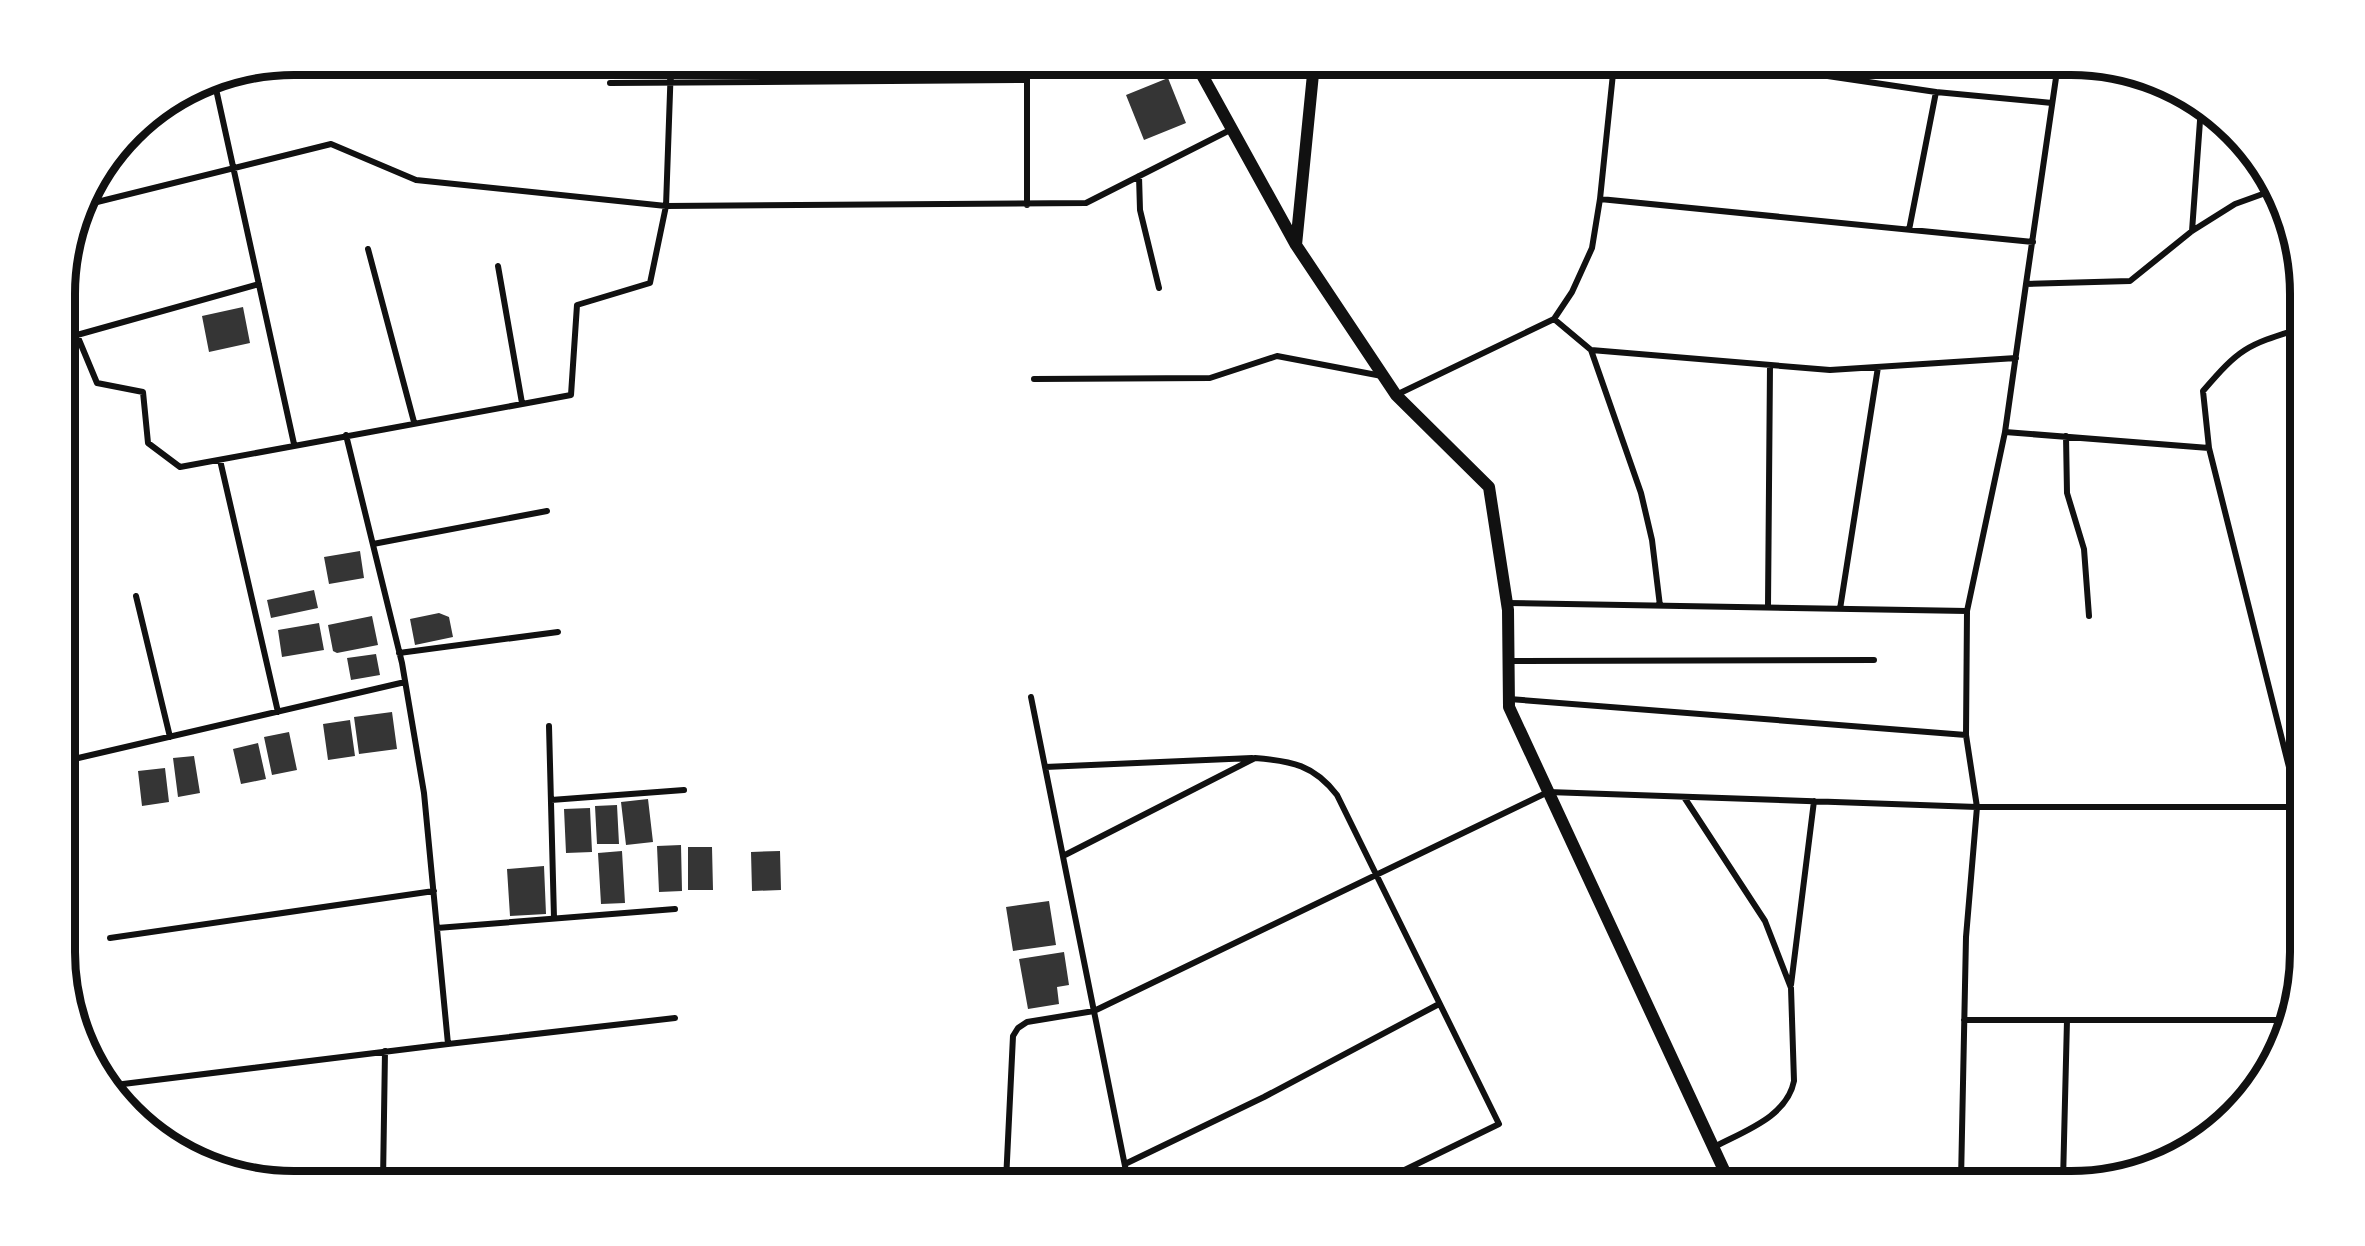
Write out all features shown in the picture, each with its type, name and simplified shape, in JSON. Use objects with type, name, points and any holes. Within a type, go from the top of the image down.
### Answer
[{"type":"main road","points":[[1202,75],[1296,245],[1396,394],[1489,487],[1507,603],[1509,707],[1724,1171]]},
{"type":"main road","points":[[1296,245],[1313,75]]},
{"type":"street","points":[[259,284],[77,334],[97,383],[143,392],[148,443],[180,467],[294,444],[571,395],[577,305],[650,283],[666,206],[670,75]]},
{"type":"street","points":[[791,81],[792,75]]},
{"type":"street","points":[[1027,75],[1027,205]]},
{"type":"street","points":[[1396,394],[1554,319],[1572,292],[1592,248],[1613,75]]},
{"type":"street","points":[[1821,75],[1936,92],[2052,103]]},
{"type":"street","points":[[1961,1171],[1966,937],[1977,807],[1966,735],[1967,611],[2005,432],[2056,75]]},
{"type":"street","points":[[610,83],[1027,80]]},
{"type":"street","points":[[216,90],[294,444]]},
{"type":"street","points":[[1909,230],[1936,92]]},
{"type":"street","points":[[2192,231],[2199,117]]},
{"type":"street","points":[[95,203],[332,144],[416,180],[666,206],[1027,205],[1086,202],[1232,129]]},
{"type":"street","points":[[1139,176],[1140,210],[1160,288]]},
{"type":"street","points":[[2026,284],[2130,281],[2192,231],[2235,204],[2265,193]]},
{"type":"street","points":[[1599,199],[2032,242]]},
{"type":"street","points":[[368,249],[414,422]]},
{"type":"street","points":[[498,266],[522,403]]},
{"type":"street","points":[[1554,319],[1591,350],[1641,493],[1652,540],[1660,606]]},
{"type":"street","points":[[2290,332],[2256,342],[2233,356],[2203,391],[2209,448],[2290,774]]},
{"type":"street","points":[[1591,350],[1830,370],[2016,358]]},
{"type":"street","points":[[1034,379],[1210,378],[1277,356],[1384,376]]},
{"type":"street","points":[[1768,607],[1770,365]]},
{"type":"street","points":[[1840,609],[1878,367]]},
{"type":"street","points":[[2005,432],[2209,448]]},
{"type":"street","points":[[346,435],[399,653],[424,793],[448,1044]]},
{"type":"street","points":[[2066,436],[2067,493],[2084,549],[2089,616]]},
{"type":"street","points":[[220,460],[278,712]]},
{"type":"street","points":[[373,543],[547,511]]},
{"type":"street","points":[[136,596],[170,737]]},
{"type":"street","points":[[1507,603],[1967,611]]},
{"type":"street","points":[[399,653],[558,632]]},
{"type":"street","points":[[1508,661],[1874,660]]},
{"type":"street","points":[[75,759],[405,682]]},
{"type":"street","points":[[1032,697],[1126,1171]]},
{"type":"street","points":[[1509,699],[1966,735]]},
{"type":"street","points":[[549,726],[554,918]]},
{"type":"street","points":[[1045,767],[1255,758],[1282,760],[1310,769],[1325,779],[1337,795],[1499,1125],[1403,1171]]},
{"type":"street","points":[[1063,856],[1255,758]]},
{"type":"street","points":[[550,800],[684,790]]},
{"type":"street","points":[[1007,1171],[1014,1036],[1018,1028],[1027,1022],[1094,1011],[1548,792],[1977,807],[2290,810]]},
{"type":"street","points":[[1684,797],[1765,921],[1791,988]]},
{"type":"street","points":[[1714,1148],[1783,1107],[1791,1094],[1794,1081],[1791,988],[1814,801]]},
{"type":"street","points":[[110,938],[434,891]]},
{"type":"street","points":[[437,928],[675,909]]},
{"type":"street","points":[[1125,1164],[1264,1097],[1439,1004]]},
{"type":"street","points":[[119,1084],[675,1018]]},
{"type":"street","points":[[1964,1020],[2279,1020]]},
{"type":"street","points":[[2063,1171],[2067,1020]]},
{"type":"street","points":[[383,1171],[386,1052]]},
{"type":"building","points":[[1168,78],[1186,123],[1144,140],[1126,95]]},
{"type":"building","points":[[243,307],[250,343],[209,352],[202,316]]},
{"type":"building","points":[[360,551],[364,578],[329,584],[324,557]]},
{"type":"building","points":[[314,590],[318,608],[271,618],[267,600]]},
{"type":"building","points":[[439,613],[449,617],[453,637],[415,645],[410,619]]},
{"type":"building","points":[[372,616],[378,645],[337,653],[333,651],[328,625]]},
{"type":"building","points":[[319,623],[324,650],[282,657],[278,630]]},
{"type":"building","points":[[376,654],[380,675],[351,680],[347,658]]},
{"type":"building","points":[[392,712],[397,749],[359,754],[354,717]]},
{"type":"building","points":[[350,720],[355,756],[328,760],[323,724]]},
{"type":"building","points":[[289,732],[297,770],[272,775],[264,737]]},
{"type":"building","points":[[258,743],[266,779],[241,784],[233,749]]},
{"type":"building","points":[[194,756],[200,793],[178,797],[173,758]]},
{"type":"building","points":[[165,768],[169,802],[142,806],[138,771]]},
{"type":"building","points":[[648,799],[653,842],[626,845],[621,802]]},
{"type":"building","points":[[617,805],[619,844],[597,844],[595,806]]},
{"type":"building","points":[[590,808],[592,852],[566,853],[564,809]]},
{"type":"building","points":[[681,845],[682,891],[659,892],[657,846]]},
{"type":"building","points":[[688,847],[712,847],[713,890],[688,890]]},
{"type":"building","points":[[622,851],[625,903],[601,904],[598,853]]},
{"type":"building","points":[[780,851],[781,890],[752,891],[751,852]]},
{"type":"building","points":[[544,866],[546,914],[510,916],[507,869]]},
{"type":"building","points":[[1049,901],[1056,945],[1013,951],[1006,907]]},
{"type":"building","points":[[1064,952],[1069,985],[1057,987],[1059,1004],[1028,1009],[1019,959]]}]
